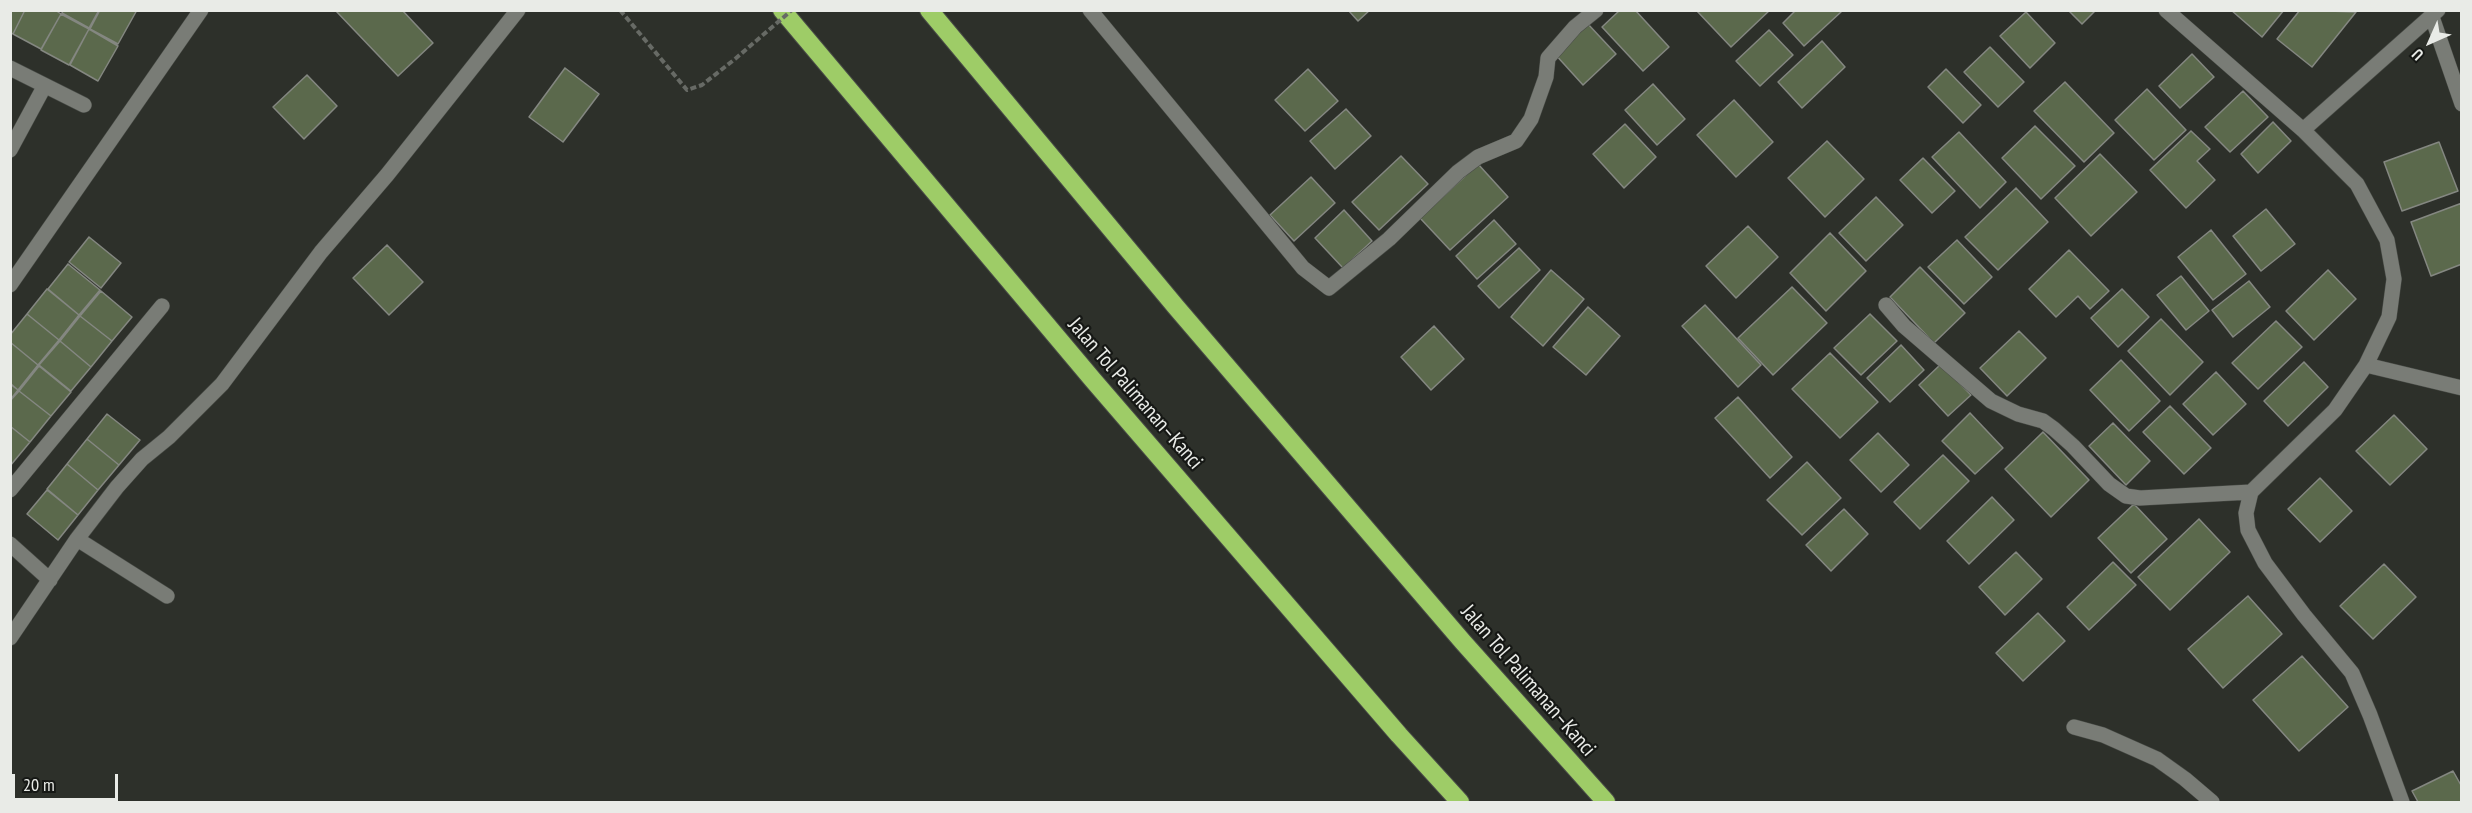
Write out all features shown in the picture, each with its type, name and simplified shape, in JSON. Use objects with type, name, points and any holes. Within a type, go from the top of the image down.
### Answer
[{"type":"highway","name":"Jalan Tol Palimanan–Kanci","points":[[782,10],[1101,389],[1399,735],[1460,802]]},
{"type":"highway","name":"Jalan Tol Palimanan–Kanci","points":[[929,10],[1176,307],[1448,624],[1606,802]]},
{"type":"street","points":[[10,285],[201,10]]},
{"type":"street","points":[[10,638],[77,539],[117,487],[142,459],[169,437],[222,384],[268,325],[296,284],[407,150],[518,10]]},
{"type":"street","points":[[1090,10],[1303,268],[1329,288],[1389,239],[1458,172],[1478,158],[1516,141],[1531,119],[1545,76],[1548,58],[1575,27],[1596,10]]},
{"type":"street","points":[[2166,10],[2303,129],[2357,184],[2387,240],[2394,279],[2389,317],[2366,365],[2335,410],[2251,492],[2246,513],[2248,530],[2265,563],[2352,673],[2370,714],[2400,802]]},
{"type":"street","points":[[2303,129],[2435,14],[2462,104]]},
{"type":"street","points":[[10,68],[84,105]]},
{"type":"street","points":[[10,150],[44,87]]},
{"type":"street","points":[[1886,305],[1904,326],[1991,401],[2018,414],[2043,421],[2073,446],[2109,484],[2126,496],[2140,498],[2251,492]]},
{"type":"street","points":[[10,490],[162,306]]},
{"type":"street","points":[[2366,365],[2462,388]]},
{"type":"street","points":[[77,539],[167,596]]},
{"type":"street","points":[[10,544],[50,580]]},
{"type":"street","points":[[2074,727],[2103,735],[2157,759],[2185,778],[2212,802]]},
{"type":"path","points":[[620,10],[687,90],[702,85],[792,10]]},
{"type":"building","points":[[10,10],[25,10],[13,34],[10,32]]},
{"type":"building","points":[[25,10],[55,10],[61,14],[41,49],[13,34]]},
{"type":"building","points":[[63,10],[99,10],[89,28],[62,13]]},
{"type":"building","points":[[100,10],[137,10],[118,44],[90,29]]},
{"type":"building","points":[[335,10],[402,10],[433,43],[398,76]]},
{"type":"building","points":[[1348,10],[1370,10],[1358,21]]},
{"type":"building","points":[[1620,10],[1635,10],[1669,47],[1643,71],[1602,27]]},
{"type":"building","points":[[1696,10],[1770,10],[1731,47]]},
{"type":"building","points":[[1796,10],[1839,10],[1841,12],[1804,46],[1783,23]]},
{"type":"building","points":[[2068,10],[2096,10],[2082,24]]},
{"type":"building","points":[[2231,10],[2284,10],[2262,37]]},
{"type":"building","points":[[2300,10],[2356,12],[2312,67],[2277,39]]},
{"type":"building","points":[[2026,12],[2055,43],[2030,68],[2000,36]]},
{"type":"building","points":[[61,14],[89,29],[69,65],[41,50]]},
{"type":"building","points":[[1587,23],[1616,54],[1583,85],[1554,53]]},
{"type":"building","points":[[89,29],[118,46],[98,81],[70,65]]},
{"type":"building","points":[[1769,30],[1793,55],[1760,86],[1736,61]]},
{"type":"building","points":[[1822,41],[1845,67],[1802,108],[1778,82]]},
{"type":"building","points":[[1990,47],[2024,82],[1998,107],[1964,72]]},
{"type":"building","points":[[2192,54],[2214,77],[2180,108],[2159,86]]},
{"type":"building","points":[[565,68],[599,94],[563,142],[529,117]]},
{"type":"building","points":[[1308,69],[1338,101],[1305,131],[1275,100]]},
{"type":"building","points":[[1946,69],[1981,105],[1963,123],[1928,87]]},
{"type":"building","points":[[307,75],[337,106],[304,139],[273,107]]},
{"type":"building","points":[[2065,82],[2114,133],[2084,162],[2034,111]]},
{"type":"building","points":[[1653,84],[1685,119],[1657,145],[1625,110]]},
{"type":"building","points":[[2147,89],[2186,130],[2154,160],[2115,120]]},
{"type":"building","points":[[2243,91],[2268,117],[2230,152],[2205,127]]},
{"type":"building","points":[[1734,100],[1773,142],[1736,177],[1697,135]]},
{"type":"building","points":[[1346,109],[1371,136],[1335,169],[1310,141]]},
{"type":"building","points":[[2273,122],[2291,141],[2258,173],[2241,154]]},
{"type":"building","points":[[1625,124],[1656,157],[1624,188],[1593,154]]},
{"type":"building","points":[[2035,126],[2075,166],[2041,199],[2002,158]]},
{"type":"building","points":[[2191,131],[2210,149],[2197,161],[2215,180],[2186,208],[2150,170]]},
{"type":"building","points":[[1959,132],[2006,182],[1980,208],[1932,157]]},
{"type":"building","points":[[1827,141],[1864,179],[1825,217],[1788,178]]},
{"type":"building","points":[[2439,142],[2458,191],[2402,211],[2384,162]]},
{"type":"building","points":[[2100,154],[2137,192],[2091,236],[2055,198]]},
{"type":"building","points":[[1401,156],[1428,184],[1379,230],[1352,202]]},
{"type":"building","points":[[1923,158],[1955,191],[1932,213],[1900,180]]},
{"type":"building","points":[[1478,164],[1508,197],[1450,250],[1420,218]]},
{"type":"building","points":[[1311,177],[1335,203],[1294,241],[1270,215]]},
{"type":"building","points":[[2016,188],[2048,222],[1998,270],[1965,237]]},
{"type":"building","points":[[1876,197],[1903,225],[1866,261],[1839,233]]},
{"type":"building","points":[[2462,203],[2462,264],[2431,276],[2411,222]]},
{"type":"building","points":[[2266,209],[2295,244],[2261,271],[2233,236]]},
{"type":"building","points":[[1344,210],[1372,241],[1343,268],[1315,238]]},
{"type":"building","points":[[1494,220],[1516,244],[1477,279],[1456,256]]},
{"type":"building","points":[[1748,226],[1778,257],[1736,298],[1706,266]]},
{"type":"building","points":[[2211,230],[2246,274],[2213,300],[2178,257]]},
{"type":"building","points":[[1830,233],[1866,271],[1826,311],[1790,273]]},
{"type":"building","points":[[89,237],[121,263],[101,288],[69,262]]},
{"type":"building","points":[[1957,240],[1992,277],[1964,304],[1928,267]]},
{"type":"building","points":[[387,245],[423,282],[389,315],[353,278]]},
{"type":"building","points":[[1519,248],[1540,270],[1499,308],[1478,286]]},
{"type":"building","points":[[2069,250],[2109,291],[2090,309],[2078,296],[2056,317],[2029,289]]},
{"type":"building","points":[[68,264],[100,290],[79,315],[48,289]]},
{"type":"building","points":[[1920,267],[1965,313],[1934,343],[1890,297]]},
{"type":"building","points":[[1551,270],[1584,299],[1543,346],[1511,317]]},
{"type":"building","points":[[2328,270],[2356,299],[2314,340],[2286,311]]},
{"type":"building","points":[[2181,276],[2209,311],[2186,330],[2157,295]]},
{"type":"building","points":[[2249,281],[2270,307],[2233,337],[2212,310]]},
{"type":"building","points":[[1792,287],[1827,323],[1773,375],[1738,338]]},
{"type":"building","points":[[47,289],[79,315],[59,340],[27,314]]},
{"type":"building","points":[[2122,289],[2149,317],[2118,347],[2091,318]]},
{"type":"building","points":[[101,291],[132,317],[112,341],[80,316]]},
{"type":"building","points":[[1705,305],[1761,365],[1738,387],[1682,326]]},
{"type":"building","points":[[1588,307],[1620,336],[1586,375],[1553,347]]},
{"type":"building","points":[[27,314],[59,340],[38,365],[10,342],[10,335]]},
{"type":"building","points":[[1870,314],[1897,341],[1861,375],[1834,348]]},
{"type":"building","points":[[80,316],[112,341],[91,367],[60,341]]},
{"type":"building","points":[[2161,319],[2203,362],[2170,395],[2128,351]]},
{"type":"building","points":[[2276,321],[2302,347],[2258,389],[2232,363]]},
{"type":"building","points":[[1434,326],[1464,359],[1431,390],[1401,357]]},
{"type":"building","points":[[2019,331],[2046,358],[2007,396],[1980,368]]},
{"type":"building","points":[[60,341],[91,367],[71,391],[39,365]]},
{"type":"building","points":[[10,342],[38,365],[18,390],[10,383]]},
{"type":"building","points":[[1901,345],[1924,370],[1890,402],[1867,378]]},
{"type":"building","points":[[1830,353],[1878,402],[1840,438],[1792,389]]},
{"type":"building","points":[[2121,360],[2160,401],[2129,431],[2090,390]]},
{"type":"building","points":[[2304,362],[2328,387],[2288,426],[2264,401]]},
{"type":"building","points":[[1941,364],[1971,395],[1948,416],[1919,385]]},
{"type":"building","points":[[39,366],[71,392],[51,416],[19,391]]},
{"type":"building","points":[[2216,372],[2246,404],[2213,435],[2183,404]]},
{"type":"building","points":[[10,384],[18,390],[10,400]]},
{"type":"building","points":[[19,391],[51,416],[30,442],[10,426],[10,401]]},
{"type":"building","points":[[1738,397],[1792,457],[1770,478],[1715,418]]},
{"type":"building","points":[[2170,406],[2211,448],[2184,474],[2143,432]]},
{"type":"building","points":[[1970,413],[2003,448],[1975,474],[1942,441]]},
{"type":"building","points":[[107,414],[140,440],[119,465],[87,439]]},
{"type":"building","points":[[2394,415],[2427,449],[2390,485],[2356,451]]},
{"type":"building","points":[[2113,423],[2150,461],[2126,485],[2089,446]]},
{"type":"building","points":[[10,426],[30,442],[10,466]]},
{"type":"building","points":[[2043,432],[2089,480],[2051,517],[2005,469]]},
{"type":"building","points":[[1878,433],[1909,465],[1881,492],[1850,460]]},
{"type":"building","points":[[87,439],[119,465],[98,490],[67,464]]},
{"type":"building","points":[[1943,455],[1969,481],[1920,529],[1894,502]]},
{"type":"building","points":[[1807,462],[1841,498],[1802,535],[1767,500]]},
{"type":"building","points":[[67,464],[98,490],[78,515],[47,489]]},
{"type":"building","points":[[2320,478],[2352,511],[2320,542],[2288,509]]},
{"type":"building","points":[[47,490],[78,515],[58,540],[27,514]]},
{"type":"building","points":[[1992,497],[2014,520],[1969,564],[1947,541]]},
{"type":"building","points":[[2134,504],[2167,539],[2131,573],[2098,538]]},
{"type":"building","points":[[1844,509],[1868,534],[1831,571],[1806,545]]},
{"type":"building","points":[[2199,519],[2230,552],[2170,610],[2138,577]]},
{"type":"building","points":[[2016,552],[2042,579],[2005,615],[1979,587]]},
{"type":"building","points":[[2113,562],[2136,585],[2089,630],[2067,607]]},
{"type":"building","points":[[2384,564],[2416,597],[2373,639],[2340,606]]},
{"type":"building","points":[[2248,596],[2282,634],[2223,688],[2188,649]]},
{"type":"building","points":[[2038,613],[2065,641],[2023,681],[1996,653]]},
{"type":"building","points":[[2302,656],[2348,707],[2299,751],[2253,700]]},
{"type":"building","points":[[2453,771],[2462,787],[2462,802],[2418,802],[2412,791]]}]
